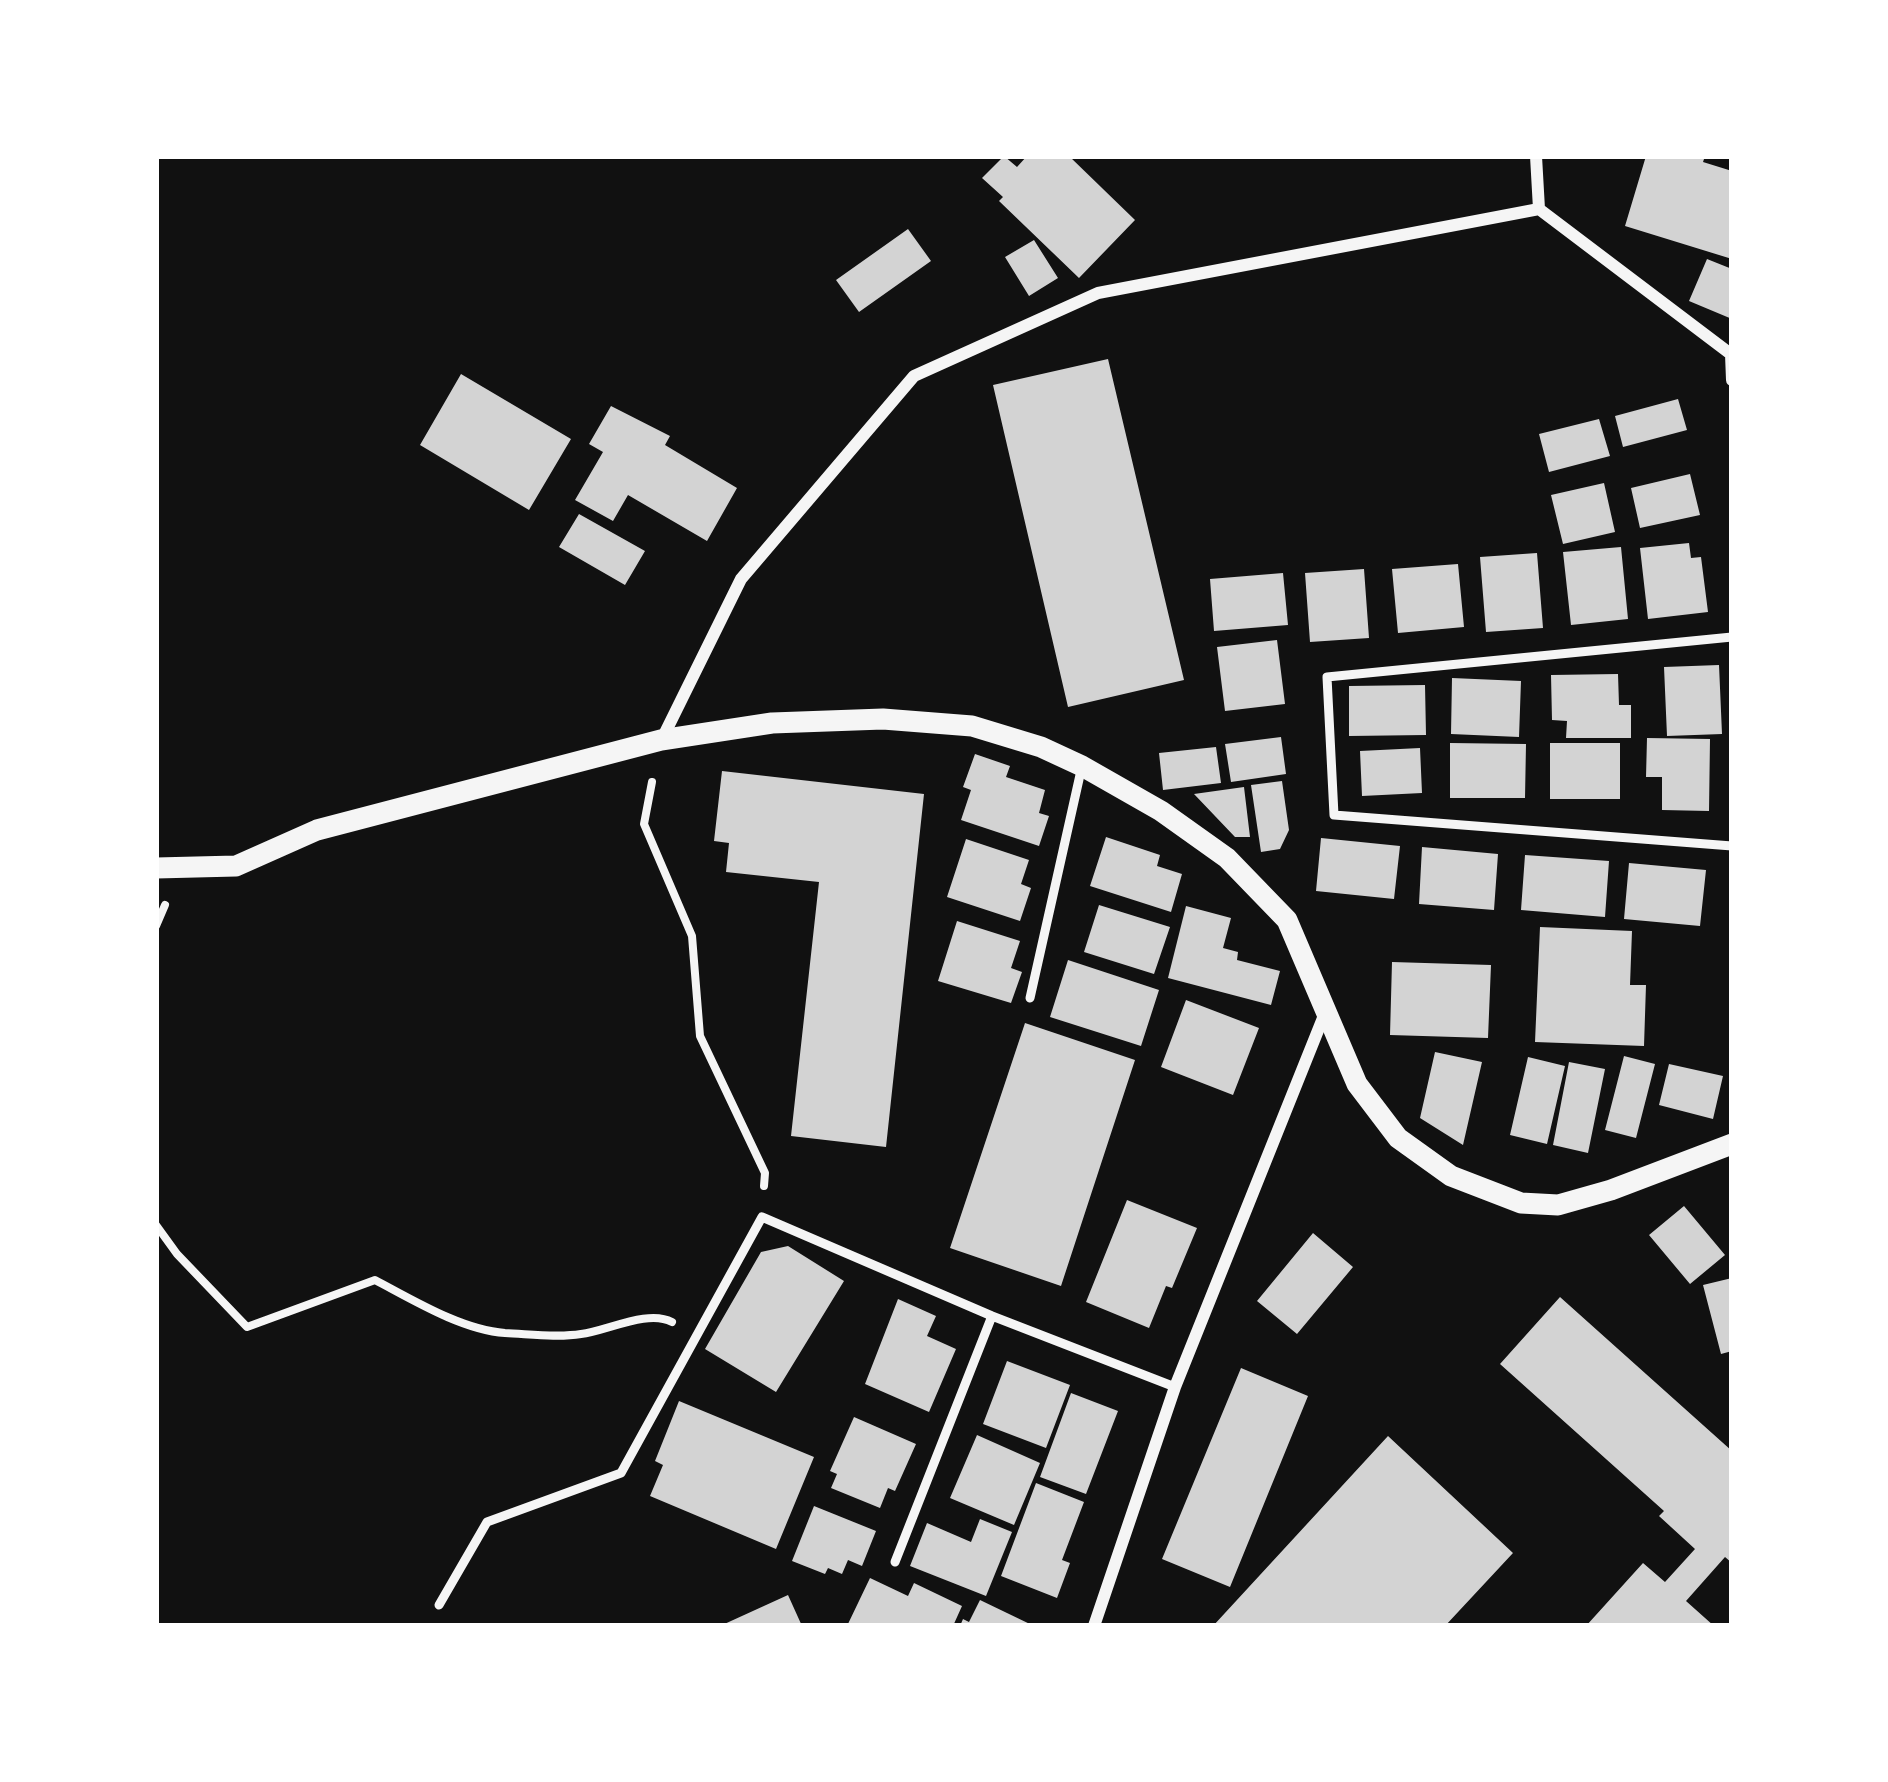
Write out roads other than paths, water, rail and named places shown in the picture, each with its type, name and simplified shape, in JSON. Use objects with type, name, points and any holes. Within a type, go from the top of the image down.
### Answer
[{"type":"street","points":[[1536,156],[1539,209]]},
{"type":"street","points":[[661,740],[741,579],[914,376],[1098,293],[1539,209],[1732,354],[1732,380]]},
{"type":"street","points":[[156,868],[236,866],[317,830],[661,740],[772,723],[883,719],[972,726],[1041,747],[1082,766],[1161,811],[1227,858],[1287,920],[1357,1084],[1398,1138],[1451,1176],[1521,1203],[1558,1205],[1732,1144]]},
{"type":"street","points":[[1094,1626],[1175,1387],[1324,1012]]},
{"type":"lane","points":[[1732,637],[1327,677],[1334,815],[1732,846]]},
{"type":"lane","points":[[1030,998],[1082,766]]},
{"type":"lane","points":[[439,1605],[487,1522],[621,1473],[762,1217],[992,1316],[1175,1387]]},
{"type":"lane","points":[[895,1562],[992,1316]]}]
